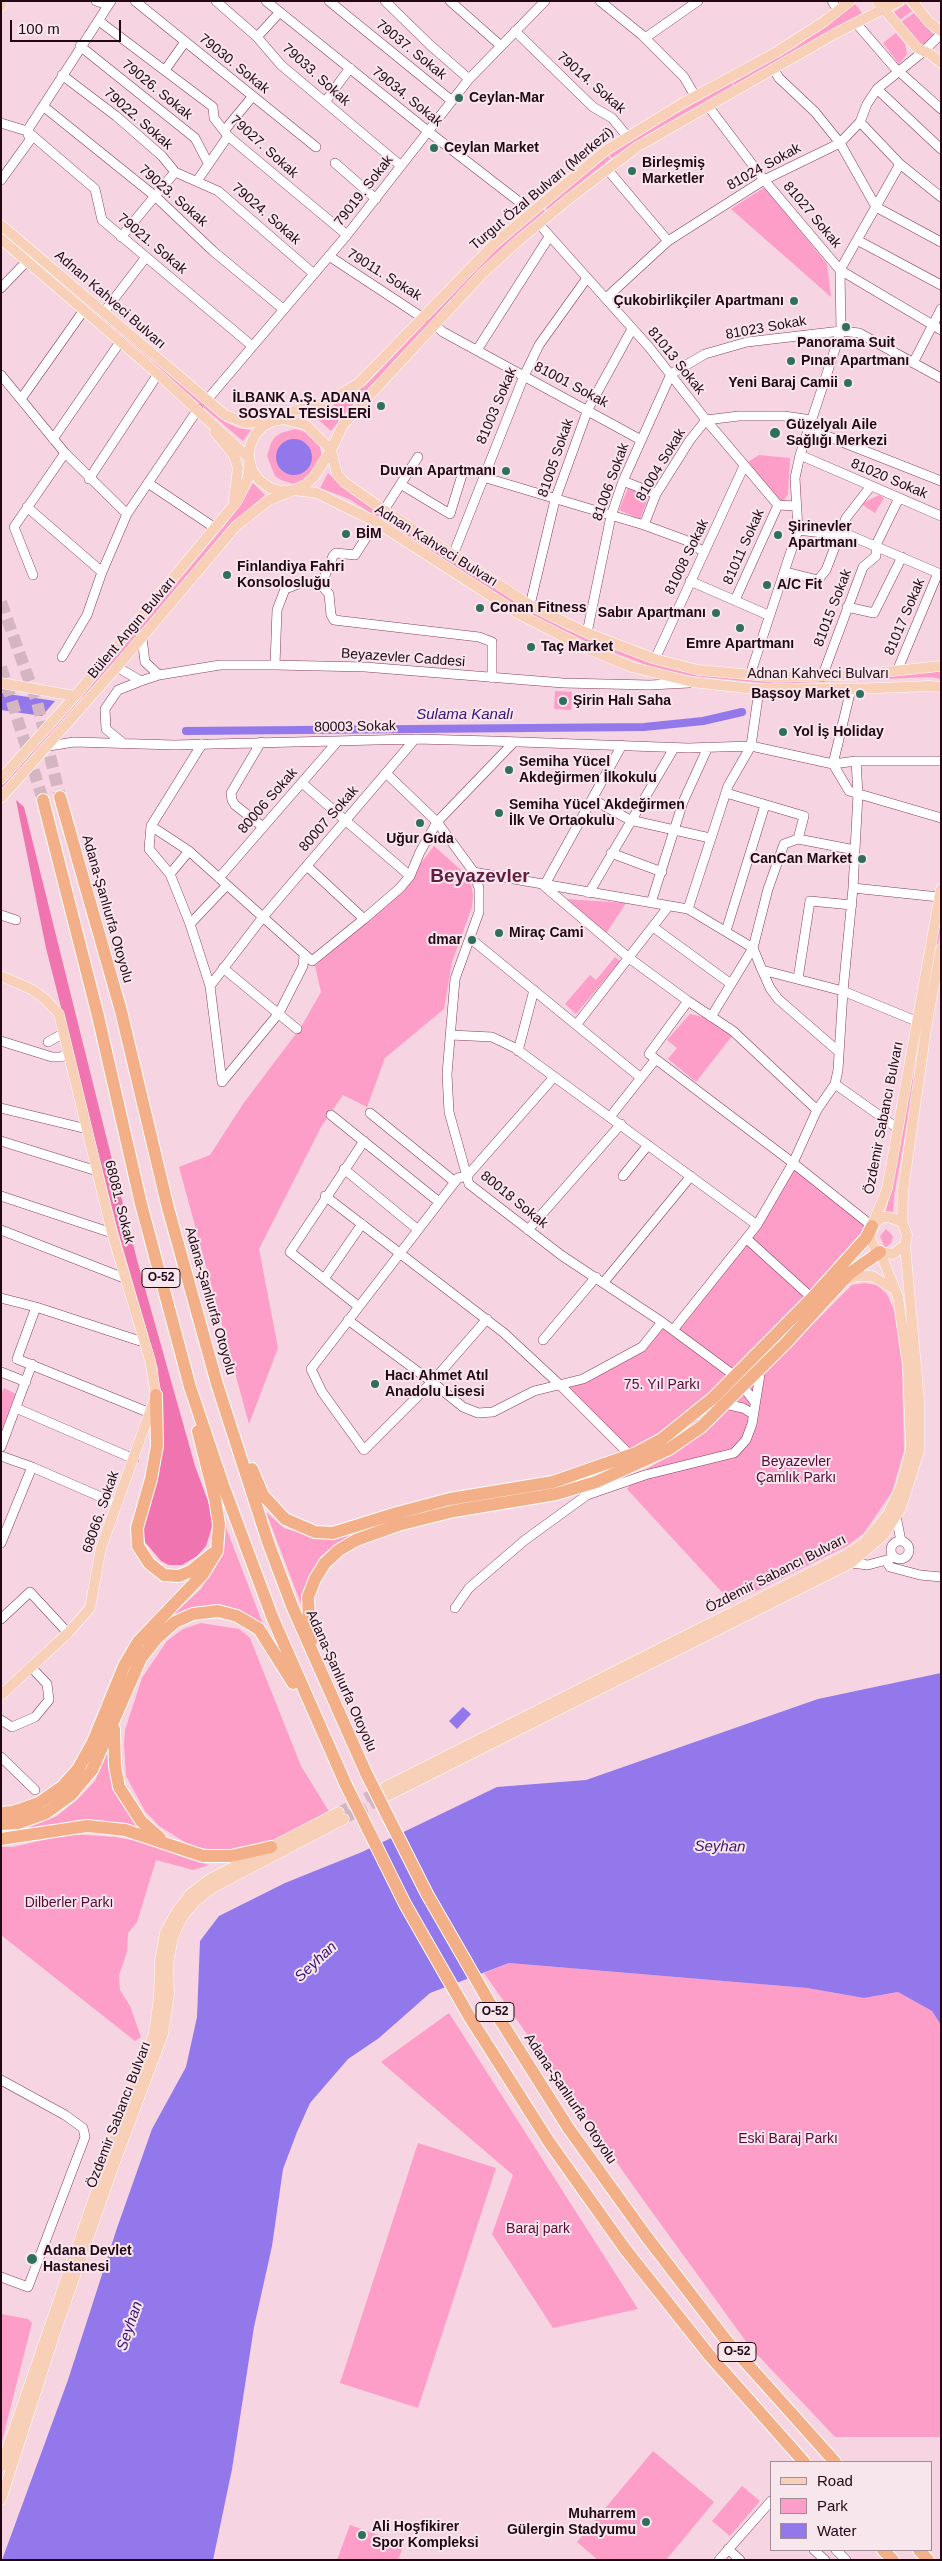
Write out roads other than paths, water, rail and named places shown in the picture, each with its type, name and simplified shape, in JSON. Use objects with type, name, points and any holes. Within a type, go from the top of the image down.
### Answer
[{"type":"highway","name":"Adana-Şanlıurfa Otoyolu","points":[[60,797],[121,1011],[168,1208],[217,1384],[268,1542],[292,1606],[338,1713],[427,1894],[492,2008],[569,2129],[646,2236],[726,2338],[833,2461]]},
{"type":"highway","name":"O-52","points":[[43,800],[98,1016],[141,1204],[190,1387],[246,1549],[273,1619],[326,1742],[405,1904],[468,2016],[548,2142],[625,2249],[710,2356],[803,2461]]},
{"type":"highway","points":[[217,1384],[263,1495],[285,1519],[315,1532],[340,1531],[396,1512],[450,1499],[553,1482],[630,1455],[662,1439],[689,1419],[735,1376],[812,1298],[866,1238],[872,1226]]},
{"type":"highway","points":[[338,1713],[318,1658],[309,1623],[308,1597],[315,1579],[325,1562],[339,1550],[356,1540],[398,1526],[454,1511],[556,1494],[596,1482],[669,1449],[701,1428],[844,1280],[880,1252]]},
{"type":"highway","points":[[1,1813],[13,1812],[39,1803],[62,1787],[78,1769],[93,1742],[124,1666],[138,1642],[203,1574],[216,1551],[219,1524],[202,1452],[190,1387]]},
{"type":"highway","points":[[156,1395],[157,1446],[151,1479],[137,1528],[138,1546],[149,1563],[164,1575],[179,1576],[191,1571],[216,1551]]},
{"type":"highway","points":[[1,1824],[18,1822],[46,1813],[72,1795],[92,1770],[114,1724],[137,1666],[157,1638],[175,1622],[193,1614],[218,1611],[237,1616],[259,1629],[276,1654],[326,1742]]},
{"type":"highway","points":[[114,1724],[115,1766],[119,1787],[141,1821],[162,1840]]},
{"type":"highway","points":[[1,1839],[88,1826],[125,1830],[162,1840],[203,1856],[231,1856],[271,1848]]},
{"type":"highway","points":[[884,2551],[893,2560]]},
{"type":"highway","points":[[919,2551],[928,2560]]},
{"type":"main road","points":[[1,6],[2,1]]},
{"type":"main road","name":"Turgut Özal Bulvarı (Merkezi)","points":[[273,421],[293,411],[329,401],[354,387],[423,318],[481,256],[580,171],[627,136],[695,96],[776,53],[850,1]]},
{"type":"main road","name":"Turgut Özal Bulvarı (Merkezi)","points":[[331,450],[343,425],[482,274],[606,169],[637,147],[856,23],[881,5],[899,1]]},
{"type":"main road","points":[[912,1],[929,22],[941,32]]},
{"type":"main road","points":[[881,5],[917,48],[941,63]]},
{"type":"main road","name":"Adnan Kahveci Bulvarı","points":[[1,218],[5,228],[225,415],[246,422],[273,421]]},
{"type":"main road","name":"Adnan Kahveci Bulvarı","points":[[1,239],[198,409],[249,458]]},
{"type":"main road","points":[[198,409],[233,454],[238,467],[233,506]]},
{"type":"main road","points":[[284,419],[301,423],[331,450],[314,477],[305,485],[294,490],[282,491],[270,488],[259,480],[252,470],[249,458],[250,446],[255,434],[273,421],[284,419]]},
{"type":"main road","name":"Adnan Kahveci Bulvarı","points":[[331,450],[337,474],[344,482],[530,605],[587,634],[655,659],[698,670],[750,675],[822,676],[941,666]]},
{"type":"main road","name":"Bülent Angın Bulvarı","points":[[1,779],[75,696],[233,506],[248,478],[249,458]]},
{"type":"main road","name":"Adnan Kahveci Bulvarı","points":[[294,490],[317,493],[376,522],[519,614],[588,650],[632,667],[692,682],[755,689],[941,687]]},
{"type":"main road","name":"Bülent Angın Bulvarı","points":[[1,798],[49,746],[236,526],[269,500],[294,490]]},
{"type":"main road","points":[[1,683],[75,696]]},
{"type":"main road","name":"Özdemir Sabancı Bulvarı","points":[[940,893],[887,1190],[872,1226],[870,1238],[875,1248],[880,1252],[901,1312],[908,1367],[911,1449],[900,1486],[888,1514],[864,1543],[835,1560],[386,1792],[851,1563],[883,1536],[896,1516],[909,1489],[919,1451],[918,1400],[905,1245],[907,1235],[902,1222],[903,1190],[927,1022],[941,949]]},
{"type":"main road","name":"68081. Sokak","points":[[1,976],[32,990],[46,1000],[59,1014],[112,1233],[124,1278],[146,1343],[154,1375],[156,1395]]},
{"type":"main road","points":[[872,1226],[883,1217],[889,1217],[902,1222]]},
{"type":"main road","points":[[880,1252],[893,1254],[905,1245]]},
{"type":"main road","points":[[844,1280],[857,1276],[872,1276],[894,1289]]},
{"type":"main road","name":"68066. Sokak","points":[[2,1693],[68,1633],[90,1608],[100,1548],[156,1395]]},
{"type":"main road","name":"Özdemir Sabancı Bulvarı","points":[[1,2467],[113,2143],[154,2033],[159,1997],[160,1961],[165,1933],[176,1911],[190,1894],[210,1879],[341,1815],[214,1887],[196,1901],[183,1916],[173,1938],[168,1964],[169,1994],[164,2034],[111,2173],[58,2324],[1,2500]]},
{"type":"street","points":[[1,180],[30,140],[27,131],[109,3],[96,1]]},
{"type":"street","name":"79030. Sokak","points":[[135,1],[316,147]]},
{"type":"street","name":"79033. Sokak","points":[[216,1],[257,36],[281,65],[401,166]]},
{"type":"street","name":"79034. Sokak","points":[[266,1],[428,132],[522,204],[530,213]]},
{"type":"street","name":"79037. Sokak","points":[[329,1],[452,101]]},
{"type":"street","points":[[386,1],[430,45],[469,79]]},
{"type":"street","points":[[450,1],[501,46]]},
{"type":"street","points":[[600,1],[645,38],[684,77],[695,96]]},
{"type":"street","points":[[645,38],[698,1]]},
{"type":"street","points":[[832,1],[838,11]]},
{"type":"street","name":"79019. Sokak","points":[[207,400],[251,345],[347,235],[469,79],[540,3]]},
{"type":"street","points":[[257,36],[280,12]]},
{"type":"street","name":"79027. Sokak","points":[[99,21],[213,107],[214,118],[226,134],[347,235]]},
{"type":"street","points":[[856,23],[900,72],[941,109]]},
{"type":"street","name":"79014. Sokak","points":[[515,31],[592,107],[612,118],[627,136]]},
{"type":"street","name":"81024 Sokak","points":[[606,298],[668,241],[764,180],[840,143],[860,122],[867,104],[877,89],[924,52],[941,32]]},
{"type":"street","points":[[165,70],[185,42]]},
{"type":"street","name":"79026. Sokak","points":[[80,46],[195,138],[208,163]]},
{"type":"street","points":[[325,102],[350,68]]},
{"type":"street","points":[[774,70],[779,78],[815,112],[840,143],[876,207],[941,242]]},
{"type":"street","name":"79022. Sokak","points":[[62,75],[116,116],[162,156],[175,172]]},
{"type":"street","points":[[877,89],[940,147]]},
{"type":"street","points":[[197,181],[252,97]]},
{"type":"street","name":"79023. Sokak","points":[[43,106],[156,197],[213,251],[283,309]]},
{"type":"street","name":"81027 Sokak","points":[[708,106],[764,180],[840,270],[936,328]]},
{"type":"street","points":[[860,122],[900,164],[941,197]]},
{"type":"street","name":"79021. Sokak","points":[[1,123],[27,131],[95,189],[102,220],[251,345]]},
{"type":"street","points":[[335,163],[376,199]]},
{"type":"street","points":[[750,675],[768,616],[786,572],[798,530],[795,506],[795,478],[810,424],[841,331],[840,270],[900,164]]},
{"type":"street","points":[[606,169],[668,241]]},
{"type":"street","points":[[121,237],[175,172]]},
{"type":"street","name":"79024. Sokak","points":[[175,172],[218,191],[314,274]]},
{"type":"street","name":"81013 Sokak","points":[[539,224],[671,374],[706,420],[778,505]]},
{"type":"street","points":[[477,350],[549,237]]},
{"type":"street","points":[[857,240],[941,285]]},
{"type":"street","name":"79011. Sokak","points":[[329,256],[423,318]]},
{"type":"street","points":[[104,312],[146,257]]},
{"type":"street","points":[[1,288],[27,261]]},
{"type":"street","name":"81003 Sokak","points":[[453,555],[524,376],[539,345],[587,278]]},
{"type":"street","points":[[913,363],[936,328],[941,309]]},
{"type":"street","points":[[21,399],[84,310]]},
{"type":"street","name":"81001 Sokak","points":[[435,325],[641,440]]},
{"type":"street","name":"81005 Sokak","points":[[530,605],[555,500],[588,409],[632,329]]},
{"type":"street","name":"81023 Sokak","points":[[671,374],[705,354],[747,342],[841,331],[859,333],[941,378]]},
{"type":"street","points":[[53,439],[120,342]]},
{"type":"street","points":[[89,479],[158,374]]},
{"type":"street","name":"81006 Sokak","points":[[587,634],[611,516],[623,481],[671,374]]},
{"type":"street","points":[[1,375],[65,453],[89,479],[127,514]]},
{"type":"street","points":[[62,657],[87,615],[102,572],[127,514],[198,409]]},
{"type":"street","points":[[706,420],[739,416],[784,416],[810,424],[941,480]]},
{"type":"street","name":"81004 Sokak","points":[[644,525],[656,494],[690,440],[706,420]]},
{"type":"street","points":[[32,575],[14,527],[65,453]]},
{"type":"street","name":"81020 Sokak","points":[[800,456],[941,516]]},
{"type":"street","points":[[384,510],[402,485],[418,457]]},
{"type":"street","name":"81008 Sokak","points":[[655,659],[744,466]]},
{"type":"street","points":[[402,485],[450,514],[462,475]]},
{"type":"street","name":"81004 Sokak","points":[[483,477],[644,525],[685,540],[704,552]]},
{"type":"street","points":[[623,481],[656,494]]},
{"type":"street","points":[[148,483],[215,528]]},
{"type":"street","points":[[786,572],[818,580],[826,570],[846,518],[871,486]]},
{"type":"street","name":"81015 Sokak","points":[[822,676],[863,567],[876,556],[876,545],[899,498]]},
{"type":"street","points":[[778,505],[795,506]]},
{"type":"street","name":"81011 Sokak","points":[[735,600],[778,505]]},
{"type":"street","points":[[27,507],[102,572]]},
{"type":"street","points":[[321,585],[333,556],[336,553],[355,555],[376,522]]},
{"type":"street","points":[[798,530],[840,534],[876,545],[902,557],[874,613],[847,607]]},
{"type":"street","name":"81017 Sokak","points":[[897,671],[938,573],[902,557]]},
{"type":"street","points":[[690,581],[768,616]]},
{"type":"street","points":[[275,665],[277,610],[285,589],[303,582],[321,585],[329,594],[331,615],[334,620],[479,638],[492,642],[492,678]]},
{"type":"street","points":[[142,638],[145,662],[159,675]]},
{"type":"street","name":"Beyazevler Caddesi","points":[[124,744],[106,729],[105,709],[118,690],[159,675],[220,665],[364,667],[563,683],[650,685],[692,682]]},
{"type":"street","points":[[117,667],[141,681]]},
{"type":"street","points":[[851,689],[832,764],[849,791],[941,818]]},
{"type":"street","points":[[688,909],[726,794],[751,746],[758,697]]},
{"type":"street","name":"80003 Sokak","points":[[49,746],[74,742],[202,744],[414,739],[674,748],[751,746],[832,764],[856,761],[941,760]]},
{"type":"street","name":"80007 Sokak","points":[[210,986],[263,917],[344,821],[387,774],[414,739]]},
{"type":"street","points":[[260,742],[231,793],[232,800],[236,805],[263,827]]},
{"type":"street","name":"80006 Sokak","points":[[190,924],[263,827],[337,742]]},
{"type":"street","points":[[152,826],[188,851],[304,956],[312,961],[400,888],[410,876],[420,852],[437,822],[514,742]]},
{"type":"street","points":[[202,744],[152,826],[149,849],[170,874],[190,924],[210,986],[222,1082],[279,1014],[303,966],[304,956]]},
{"type":"street","points":[[544,886],[622,745]]},
{"type":"street","points":[[652,903],[676,830],[683,802],[708,747]]},
{"type":"street","points":[[589,893],[630,820],[674,748]]},
{"type":"street","points":[[673,1330],[757,1225],[793,1163],[817,1110],[835,1084],[852,904],[858,794],[856,761]]},
{"type":"street","name":"80018 Sokak","points":[[387,774],[437,822],[473,872],[479,888],[479,912],[471,939],[455,979],[447,1074],[449,1112],[469,1184],[561,1255],[662,1322],[735,1376],[754,1401]]},
{"type":"street","points":[[302,783],[410,876]]},
{"type":"street","points":[[726,794],[804,816],[798,839]]},
{"type":"street","points":[[592,799],[630,820],[710,838]]},
{"type":"street","points":[[726,931],[765,805]]},
{"type":"street","points":[[710,1017],[753,948],[780,851],[788,841],[798,839],[855,850]]},
{"type":"street","points":[[170,874],[188,851]]},
{"type":"street","points":[[611,853],[662,872]]},
{"type":"street","points":[[307,866],[364,919]]},
{"type":"street","points":[[473,872],[544,886],[688,909],[753,948],[770,988],[778,999],[839,1052]]},
{"type":"street","points":[[544,886],[629,958],[710,1017],[733,1030],[817,1110]]},
{"type":"street","points":[[853,888],[940,893]]},
{"type":"street","points":[[798,979],[810,901],[852,904]]},
{"type":"street","points":[[577,1024],[668,907]]},
{"type":"street","points":[[1,915],[16,920]]},
{"type":"street","points":[[653,927],[730,984]]},
{"type":"street","points":[[471,939],[641,1078]]},
{"type":"street","points":[[222,968],[297,1029]]},
{"type":"street","points":[[762,970],[843,991],[916,1021]]},
{"type":"street","points":[[518,1051],[534,990]]},
{"type":"street","points":[[688,1001],[649,1054],[793,1163],[872,1226]]},
{"type":"street","points":[[48,1042],[64,1033]]},
{"type":"street","points":[[451,1035],[492,1037],[518,1051],[757,1225]]},
{"type":"street","points":[[1,1041],[52,1057],[61,1057],[68,1052]]},
{"type":"street","points":[[610,1117],[655,1060]]},
{"type":"street","points":[[487,1319],[432,1382],[364,1450],[322,1392],[311,1369],[399,1252],[458,1178],[467,1176],[554,1077]]},
{"type":"street","points":[[835,1084],[897,1128]]},
{"type":"street","points":[[1,1108],[87,1129]]},
{"type":"street","points":[[370,1113],[455,1182]]},
{"type":"street","points":[[331,1115],[439,1202]]},
{"type":"street","points":[[528,1230],[620,1124]]},
{"type":"street","points":[[1,1141],[97,1171]]},
{"type":"street","points":[[358,1306],[290,1252],[325,1196],[364,1141]]},
{"type":"street","points":[[623,1176],[648,1145]]},
{"type":"street","points":[[344,1169],[417,1229]]},
{"type":"street","points":[[604,1282],[691,1176]]},
{"type":"street","points":[[1,1196],[112,1233]]},
{"type":"street","points":[[325,1196],[487,1319],[560,1385],[630,1455]]},
{"type":"street","points":[[324,1279],[362,1224]]},
{"type":"street","points":[[1,1230],[124,1278]]},
{"type":"street","points":[[747,1239],[812,1298]]},
{"type":"street","points":[[543,1340],[596,1277]]},
{"type":"street","points":[[1,1298],[36,1307],[146,1343]]},
{"type":"street","points":[[36,1307],[17,1359],[150,1414]]},
{"type":"street","points":[[348,1320],[432,1382],[463,1408],[478,1413],[493,1412],[534,1391],[583,1379],[619,1361],[642,1346],[662,1322]]},
{"type":"street","points":[[1,1447],[32,1364]]},
{"type":"street","points":[[455,1608],[468,1588],[482,1576],[525,1540],[587,1495],[645,1475],[734,1453],[746,1440],[753,1414],[761,1368]]},
{"type":"street","points":[[1,1372],[26,1382]]},
{"type":"street","points":[[725,1404],[743,1408],[753,1414]]},
{"type":"street","points":[[16,1408],[134,1459]]},
{"type":"street","points":[[1,1456],[32,1467],[117,1504]]},
{"type":"street","points":[[1,1543],[32,1467]]},
{"type":"street","points":[[851,1563],[868,1565],[896,1557],[904,1558],[909,1551],[908,1546],[901,1541],[896,1516]]},
{"type":"street","points":[[896,1557],[892,1553],[892,1547],[895,1542],[901,1541]]},
{"type":"street","points":[[886,1561],[890,1567],[920,1575],[941,1577]]},
{"type":"street","points":[[1,1620],[30,1592],[68,1633]]},
{"type":"street","points":[[1,1720],[12,1728],[35,1717],[49,1700],[47,1684],[32,1667]]},
{"type":"street","points":[[1,1757],[36,1790]]},
{"type":"street","points":[[1,2080],[65,2115],[83,2128],[85,2137],[28,2287],[1,2277]]},
{"type":"street","points":[[719,2560],[770,2506]]},
{"type":"street","points":[[728,2549],[740,2560]]},
{"type":"street","points":[[815,2551],[825,2560]]},
{"type":"street","points":[[837,2551],[846,2560]]},
{"type":"water","points":[[294,439],[307,444],[312,457],[307,470],[294,475],[281,470],[276,457],[281,444]]},
{"type":"water","points":[[1,693],[55,701],[42,716],[1,710]]},
{"type":"water","name":"Seyhan","points":[[941,1673],[941,2025],[932,2011],[898,1992],[864,1998],[807,1988],[509,1963],[430,1993],[379,2038],[348,2059],[310,2103],[297,2132],[283,2169],[272,2246],[254,2327],[232,2469],[213,2560],[2,2560],[68,2380],[117,2228],[152,2129],[186,2067],[197,2017],[200,1941],[219,1916],[285,1883],[362,1852],[497,1787],[586,1780],[818,1699]]},
{"type":"water","points":[[463,1707],[471,1714],[457,1729],[449,1721]]},
{"type":"waterway","name":"Sulama Kanalı","points":[[186,731],[644,727],[703,721],[742,712]]},
{"type":"tunnel","points":[[1,602],[37,702],[60,797]]},
{"type":"tunnel","points":[[1,667],[43,800]]},
{"type":"tunnel","points":[[339,1812],[382,1789]]},
{"type":"tunnel","points":[[344,1819],[385,1797]]},
{"type":"place","name":"Ceylan-Mar","points":[[459,98]]},
{"type":"place","name":"Ceylan Market","points":[[434,148]]},
{"type":"place","name":"Birleşmiş Marketler","points":[[632,171]]},
{"type":"place","name":"Çukobirlikçiler Apartmanı","points":[[794,301]]},
{"type":"place","name":"Panorama Suit","points":[[846,327]]},
{"type":"place","name":"Pınar Apartmanı","points":[[791,361]]},
{"type":"place","name":"Yeni Baraj Camii","points":[[848,383]]},
{"type":"place","name":"İLBANK A.Ş. ADANA SOSYAL TESİSLERİ","points":[[381,406]]},
{"type":"place","name":"Güzelyalı Aile Sağlığı Merkezi","points":[[775,433]]},
{"type":"place","name":"Duvan Apartmanı","points":[[506,471]]},
{"type":"place","name":"BİM","points":[[346,534]]},
{"type":"place","name":"Şirinevler Apartmanı","points":[[778,535]]},
{"type":"place","name":"Finlandiya Fahri Konsolosluğu","points":[[227,575]]},
{"type":"place","name":"A/C Fit","points":[[767,585]]},
{"type":"place","name":"Conan Fitness","points":[[480,608]]},
{"type":"place","name":"Sabır Apartmanı","points":[[716,613]]},
{"type":"place","name":"Emre Apartmanı","points":[[740,628]]},
{"type":"place","name":"Taç Market","points":[[531,647]]},
{"type":"place","name":"Başsoy Market","points":[[860,694]]},
{"type":"place","name":"Şirin Halı Saha","points":[[563,701]]},
{"type":"place","name":"Yol İş Holiday","points":[[783,732]]},
{"type":"place","name":"Semiha Yücel Akdeğirmen İlkokulu","points":[[509,770]]},
{"type":"place","name":"Semiha Yücel Akdeğirmen İlk Ve Ortaokulu","points":[[499,813]]},
{"type":"place","name":"Uğur Gıda","points":[[420,823]]},
{"type":"place","name":"CanCan Market","points":[[862,859]]},
{"type":"place","name":"Miraç Cami","points":[[499,933]]},
{"type":"place","name":"dmar","points":[[472,940]]},
{"type":"place","name":"Hacı Ahmet Atıl Anadolu Lisesi","points":[[375,1384]]},
{"type":"place","name":"Adana Devlet Hastanesi","points":[[32,2259]]},
{"type":"place","name":"Muharrem Gülergin Stadyumu","points":[[646,2522]]},
{"type":"place","name":"Ali Hoşfikirer Spor Kompleksi","points":[[362,2535]]},
{"type":"district","name":"Beyazevler","points":[[480,877]]},
{"type":"park label","name":"75. Yıl Parkı","points":[[662,1385]]},
{"type":"park label","name":"Beyazevler Çamlık Parkı","points":[[796,1470]]},
{"type":"park label","name":"Dilberler Parkı","points":[[69,1903]]},
{"type":"park label","name":"Eski Baraj Parkı","points":[[788,2139]]},
{"type":"park label","name":"Baraj park","points":[[538,2229]]}]
